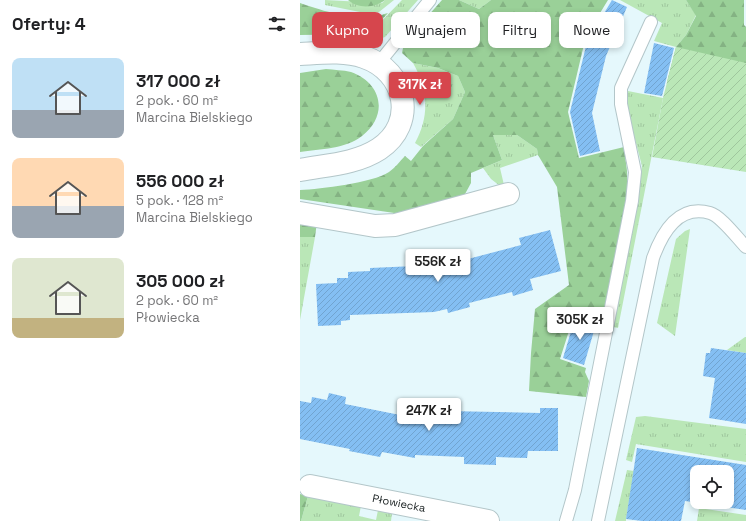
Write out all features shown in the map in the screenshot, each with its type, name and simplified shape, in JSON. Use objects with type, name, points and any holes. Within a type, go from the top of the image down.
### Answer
[{"type":"street","points":[[300,54],[345,54],[364,57],[378,64],[392,76],[400,88],[403,102],[402,117],[398,129],[390,140],[365,156],[300,170]]},
{"type":"street","points":[[300,213],[376,226],[395,225],[508,194]]},
{"type":"street","name":"Płowiecka","points":[[310,486],[488,521]]},
{"type":"lane","points":[[378,64],[430,0]]},
{"type":"lane","points":[[566,521],[577,482],[632,201],[635,172],[621,104],[621,88],[651,22]]},
{"type":"lane","points":[[598,521],[653,258],[658,243],[666,230],[677,218],[693,212],[711,213],[726,225],[746,247]]},
{"type":"green space","points":[[325,0],[382,3],[385,0],[394,0],[379,12],[360,12],[325,5]]},
{"type":"green space","points":[[348,0],[385,0],[372,6],[361,6]]},
{"type":"green space","points":[[402,0],[418,0],[407,12],[391,12],[391,30],[383,38],[383,20]]},
{"type":"green space","points":[[442,0],[459,0],[479,9],[491,0],[608,0],[601,12],[559,12],[559,48],[583,48],[568,112],[579,158],[624,147],[627,171],[628,198],[605,325],[574,315],[560,359],[586,368],[585,372],[589,381],[586,397],[529,391],[535,309],[569,285],[557,187],[538,155],[537,149],[517,135],[493,135],[502,160],[471,173],[471,183],[459,201],[401,214],[300,199],[300,190],[333,187],[371,179],[389,172],[405,156],[411,161],[423,146],[453,119],[465,92],[458,76],[438,68],[413,63],[402,53],[403,48],[480,48],[480,12],[431,12]]},
{"type":"green space","points":[[459,0],[491,0],[479,9]]},
{"type":"green space","points":[[620,0],[686,0],[696,15],[686,35],[676,47],[654,41],[662,23]]},
{"type":"green space","points":[[686,0],[744,0],[746,67],[667,82],[676,47],[686,35],[696,16]]},
{"type":"green space","points":[[300,3],[330,12],[312,12],[312,35],[300,35]]},
{"type":"green space","points":[[676,47],[746,63],[746,172],[652,157],[663,98]]},
{"type":"green space","points":[[413,63],[438,68],[458,76],[465,92],[453,119],[421,147],[415,143],[423,123],[425,103],[422,83]]},
{"type":"green space","points":[[326,69],[351,72],[370,84],[378,100],[379,109],[376,119],[371,128],[362,136],[348,144],[332,148],[300,152],[300,73]]},
{"type":"green space","points":[[628,91],[663,98],[618,328],[613,327],[642,166],[626,105]]},
{"type":"green space","points":[[493,135],[517,135],[537,149],[538,155],[500,168],[504,185],[500,186],[491,179],[483,168],[502,160]]},
{"type":"green space","points":[[300,219],[317,222],[315,237],[300,237]]},
{"type":"green space","points":[[690,229],[675,336],[657,323],[676,239],[685,231]]},
{"type":"green space","points":[[300,237],[315,237],[300,320]]},
{"type":"green space","points":[[745,337],[746,353],[727,350]]},
{"type":"green space","points":[[645,416],[746,429],[746,462],[636,444],[632,462],[626,460],[636,417]]},
{"type":"green space","points":[[627,470],[634,471],[626,521],[615,521]]},
{"type":"green space","points":[[300,494],[308,496],[301,521],[300,521]]},
{"type":"green space","points":[[308,496],[361,506],[359,516],[376,520],[378,510],[392,513],[391,521],[301,521]]},
{"type":"green space","points":[[699,509],[746,515],[746,521],[697,521]]},
{"type":"building","points":[[612,0],[627,7],[624,14],[624,12],[605,12]]},
{"type":"building","points":[[654,43],[674,48],[662,96],[644,93]]},
{"type":"building","points":[[586,48],[609,48],[606,56],[592,113],[600,151],[580,156],[570,112]]},
{"type":"building","points":[[550,230],[561,271],[530,279],[533,290],[513,296],[512,292],[469,303],[470,307],[448,313],[447,309],[434,312],[350,315],[350,320],[341,321],[341,325],[318,326],[316,284],[337,283],[337,278],[348,278],[348,272],[370,271],[370,268],[415,266],[415,273],[521,245],[519,238]]},
{"type":"building","points":[[575,318],[596,324],[584,365],[563,358]]},
{"type":"building","points":[[711,348],[746,353],[746,424],[709,418],[715,378],[703,376],[706,353],[710,353]]},
{"type":"building","points":[[329,393],[346,397],[345,404],[400,415],[447,418],[447,411],[540,413],[540,408],[558,408],[558,451],[528,451],[527,458],[496,457],[496,465],[464,464],[464,457],[415,455],[415,458],[382,452],[380,457],[349,451],[350,449],[300,439],[300,401],[311,403],[312,397],[327,400]]},
{"type":"building","points":[[637,448],[746,465],[746,510],[734,508],[734,465],[690,465],[690,502],[685,501],[681,521],[642,521],[626,519]]}]
